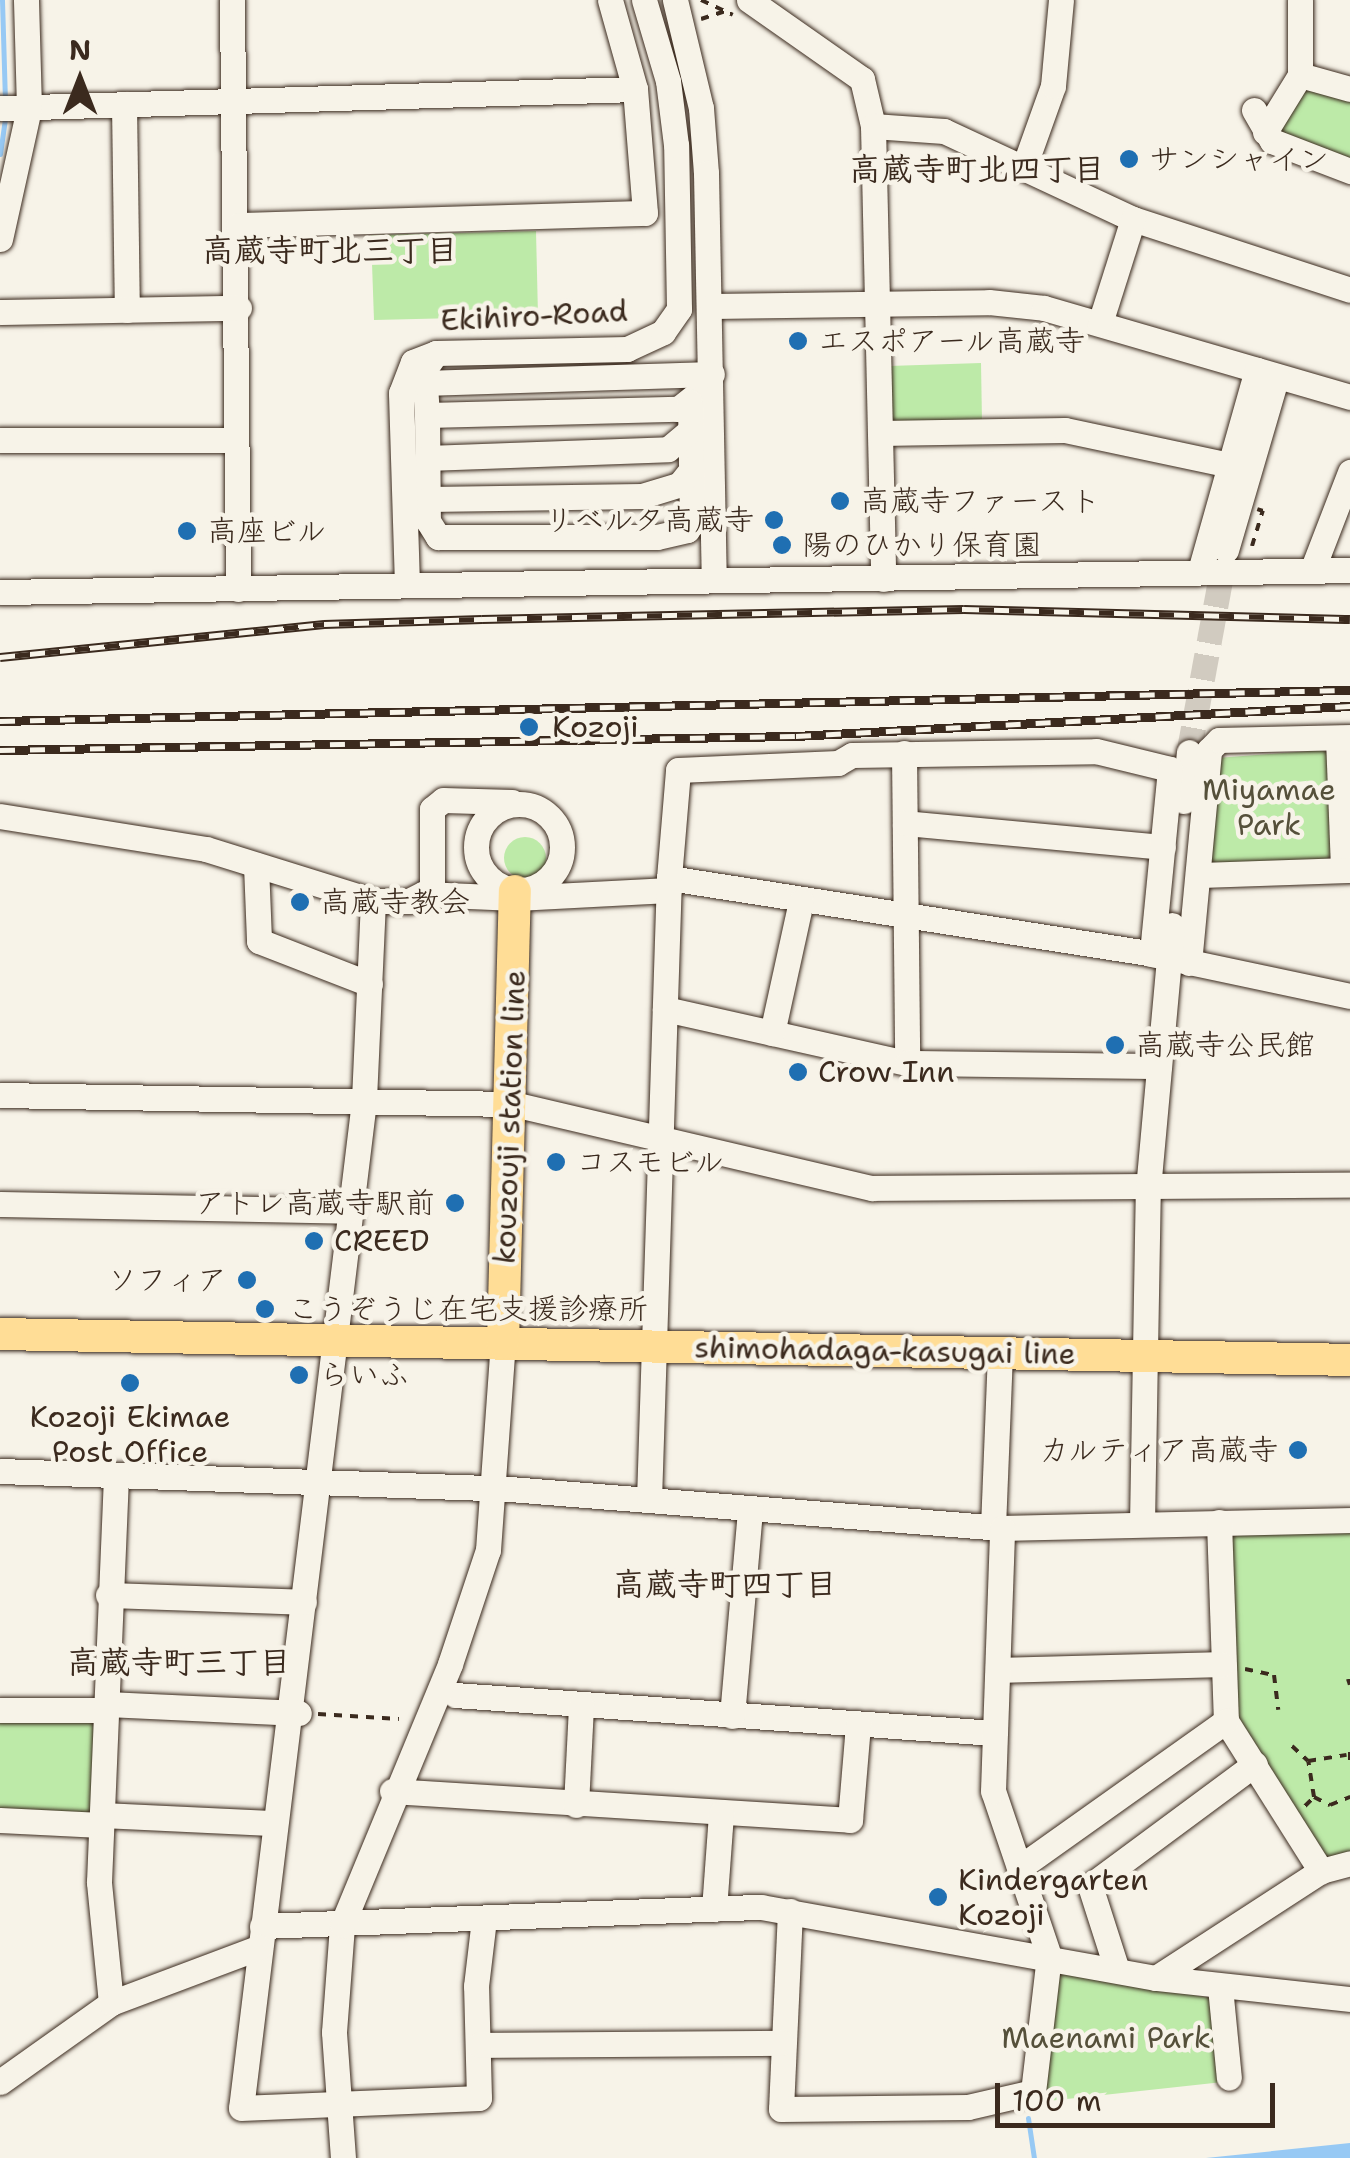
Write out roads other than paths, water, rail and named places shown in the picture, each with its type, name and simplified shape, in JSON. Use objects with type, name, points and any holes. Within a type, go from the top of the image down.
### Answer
[{"type":"main road","name":"kouzouji station line","points":[[504,1343],[516,895]]},
{"type":"main road","name":"shimohadaga-kasugai line","points":[[0,1334],[1350,1360]]},
{"type":"street","points":[[0,238],[26,0]]},
{"type":"street","points":[[232,0],[239,308],[232,440],[238,589]]},
{"type":"street","points":[[238,226],[644,213],[636,89],[610,0]]},
{"type":"street","name":"Ekihiro-Road","points":[[407,585],[402,380],[413,362],[436,353],[627,348],[662,332],[682,294],[674,129],[644,0]]},
{"type":"street","points":[[675,0],[701,108],[712,306],[714,578]]},
{"type":"street","points":[[1024,167],[1053,86],[1061,0]]},
{"type":"street","points":[[1300,0],[1300,76],[1260,121],[1288,150],[1350,171]]},
{"type":"street","points":[[743,8],[862,78],[873,126],[884,579]]},
{"type":"street","points":[[1300,76],[1350,89]]},
{"type":"street","points":[[16,108],[636,89]]},
{"type":"street","points":[[124,104],[127,310]]},
{"type":"street","points":[[873,126],[944,131],[1133,219],[1350,290]]},
{"type":"street","points":[[1100,323],[1133,219]]},
{"type":"street","points":[[712,306],[988,302],[1100,323],[1350,397]]},
{"type":"street","points":[[0,312],[239,308]]},
{"type":"street","points":[[627,348],[712,374]]},
{"type":"street","points":[[436,353],[422,382],[427,415],[428,499],[430,530],[447,541],[672,536],[692,520],[690,402]]},
{"type":"street","points":[[1200,571],[1230,464],[1267,373]]},
{"type":"street","points":[[1226,550],[1267,373]]},
{"type":"street","points":[[422,382],[712,374]]},
{"type":"street","points":[[427,415],[678,410],[690,402],[712,374]]},
{"type":"street","points":[[427,458],[668,449],[691,430]]},
{"type":"street","points":[[880,433],[1064,430],[1230,464]]},
{"type":"street","points":[[0,440],[232,440]]},
{"type":"street","points":[[428,499],[642,496],[678,484],[692,469]]},
{"type":"street","points":[[1313,568],[1350,472]]},
{"type":"street","points":[[0,592],[1350,570]]},
{"type":"street","points":[[1170,958],[1198,875],[1209,750],[1219,740],[1344,738],[1347,870],[1198,875]]},
{"type":"street","points":[[650,1500],[669,884],[678,770],[904,753],[1096,750],[1170,769],[1162,846],[1170,958]]},
{"type":"street","points":[[1142,1524],[1148,1357],[1148,1189],[1189,752]]},
{"type":"street","points":[[904,753],[907,1063]]},
{"type":"street","points":[[432,896],[432,810],[443,800],[512,802],[552,820],[563,846],[543,884],[516,895]]},
{"type":"street","points":[[512,802],[480,829],[476,856],[490,880],[516,895]]},
{"type":"street","points":[[0,816],[206,849],[373,900],[669,884],[1170,958],[1350,996]]},
{"type":"street","points":[[905,823],[1162,846]]},
{"type":"street","points":[[256,865],[259,942],[370,984]]},
{"type":"street","points":[[373,900],[364,1101],[316,1484],[293,1713],[272,1823],[241,2108],[340,2100],[479,2098],[476,1986],[484,1919]]},
{"type":"street","points":[[772,1033],[801,901]]},
{"type":"street","points":[[665,1009],[907,1063],[1159,1066]]},
{"type":"street","points":[[0,1096],[513,1104],[872,1188],[1350,1185]]},
{"type":"street","points":[[0,1204],[349,1212]]},
{"type":"street","points":[[343,2158],[334,1976],[342,1924],[392,1790],[450,1664],[488,1550],[497,1488],[504,1343]]},
{"type":"street","points":[[790,1912],[781,2109],[968,2107],[1032,2092],[1049,1956],[994,1792],[1000,1354]]},
{"type":"street","points":[[0,1471],[497,1488],[998,1528],[1350,1520]]},
{"type":"street","points":[[111,2003],[102,1948],[101,1820],[116,1476]]},
{"type":"street","points":[[732,1716],[750,1509]]},
{"type":"street","points":[[1219,1522],[1226,1721],[1321,1871]]},
{"type":"street","points":[[108,1595],[304,1602]]},
{"type":"street","points":[[998,1670],[1226,1666]]},
{"type":"street","points":[[455,1695],[995,1732]]},
{"type":"street","points":[[576,1805],[582,1705]]},
{"type":"street","points":[[0,1710],[107,1707],[293,1713]]},
{"type":"street","points":[[1019,1868],[1226,1721]]},
{"type":"street","points":[[392,1790],[850,1820],[858,1725]]},
{"type":"street","points":[[1117,1970],[1090,1886],[1255,1764]]},
{"type":"street","points":[[714,1909],[721,1813]]},
{"type":"street","points":[[0,1820],[272,1823]]},
{"type":"street","points":[[1156,1978],[1321,1871],[1350,1864]]},
{"type":"street","points":[[0,2082],[111,2003],[261,1936],[342,1924],[714,1909],[790,1912],[1156,1978],[1350,1998]]},
{"type":"street","points":[[1220,1987],[1229,2078]]},
{"type":"street","points":[[479,2045],[782,2044]]},
{"type":"water","points":[[1350,2143],[1350,2158],[1206,2158]]},
{"type":"waterway","points":[[2,0],[5,102]]},
{"type":"waterway","points":[[0,154],[5,118]]},
{"type":"waterway","points":[[1028,2118],[1034,2158]]},
{"type":"tunnel","points":[[1189,752],[1226,550]]},
{"type":"railway","points":[[0,657],[324,624],[482,619],[964,609],[1350,619]]},
{"type":"railway","points":[[0,721],[1350,690]]},
{"type":"railway","points":[[0,750],[796,736],[1350,706]]},
{"type":"place","name":"サンシャイン","points":[[1129,159]]},
{"type":"place","name":"エスポアール高蔵寺","points":[[798,341]]},
{"type":"place","name":"高蔵寺ファースト","points":[[840,501]]},
{"type":"place","name":"リベルタ高蔵寺","points":[[774,520]]},
{"type":"place","name":"高座ビル","points":[[187,531]]},
{"type":"place","name":"陽のひかり保育園","points":[[782,545]]},
{"type":"place","name":"Kozoji","points":[[529,727]]},
{"type":"place","name":"高蔵寺教会","points":[[300,902]]},
{"type":"place","name":"高蔵寺公民館","points":[[1115,1045]]},
{"type":"place","name":"Crow Inn","points":[[798,1072]]},
{"type":"place","name":"コスモビル","points":[[556,1162]]},
{"type":"place","name":"アトレ高蔵寺駅前","points":[[455,1203]]},
{"type":"place","name":"CREED","points":[[314,1241]]},
{"type":"place","name":"ソフィア","points":[[247,1280]]},
{"type":"place","name":"こうぞうじ在宅支援診療所","points":[[265,1309]]},
{"type":"place","name":"らいふ","points":[[299,1375]]},
{"type":"place","name":"Kozoji Ekimae Post Office","points":[[130,1383]]},
{"type":"place","name":"カルティア高蔵寺","points":[[1298,1450]]},
{"type":"place","name":"Kindergarten Kozoji","points":[[938,1897]]},
{"type":"district","name":"高蔵寺町北四丁目","points":[[977,169]]},
{"type":"district","name":"高蔵寺町北三丁目","points":[[330,250]]},
{"type":"district","name":"高蔵寺町四丁目","points":[[725,1584]]},
{"type":"district","name":"高蔵寺町三丁目","points":[[179,1662]]},
{"type":"park label","name":"Miyamae Park","points":[[1269,807]]},
{"type":"park label","name":"Maenami Park","points":[[1106,2038]]}]
